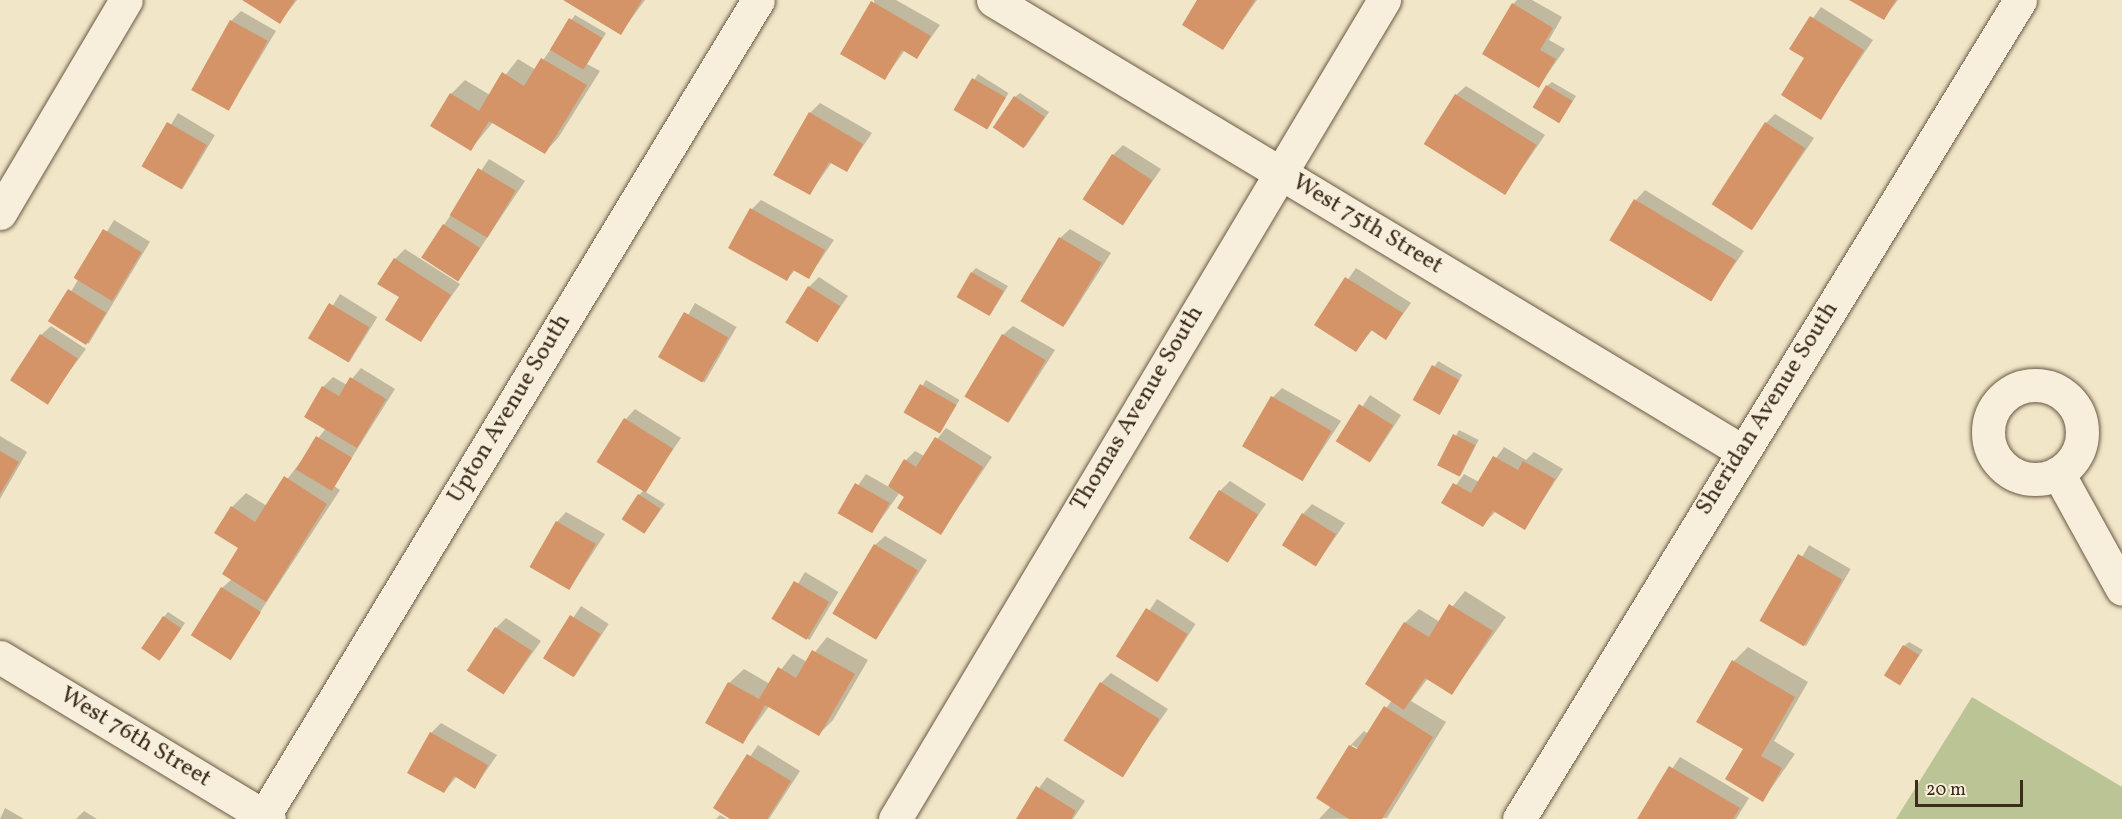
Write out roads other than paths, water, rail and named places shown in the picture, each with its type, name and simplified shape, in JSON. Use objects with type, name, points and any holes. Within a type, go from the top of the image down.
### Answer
[{"type":"street","points":[[0,213],[126,0]]},
{"type":"street","name":"Upton Avenue South","points":[[265,818],[758,0]]},
{"type":"street","name":"West 75th Street","points":[[993,0],[1742,451]]},
{"type":"street","name":"Thomas Avenue South","points":[[895,819],[1279,172],[1384,0]]},
{"type":"street","name":"Sheridan Avenue South","points":[[1519,819],[1742,451],[2020,0]]},
{"type":"street","points":[[2058,473],[2122,589]]},
{"type":"street","name":"West 76th Street","points":[[0,657],[265,818]]}]
